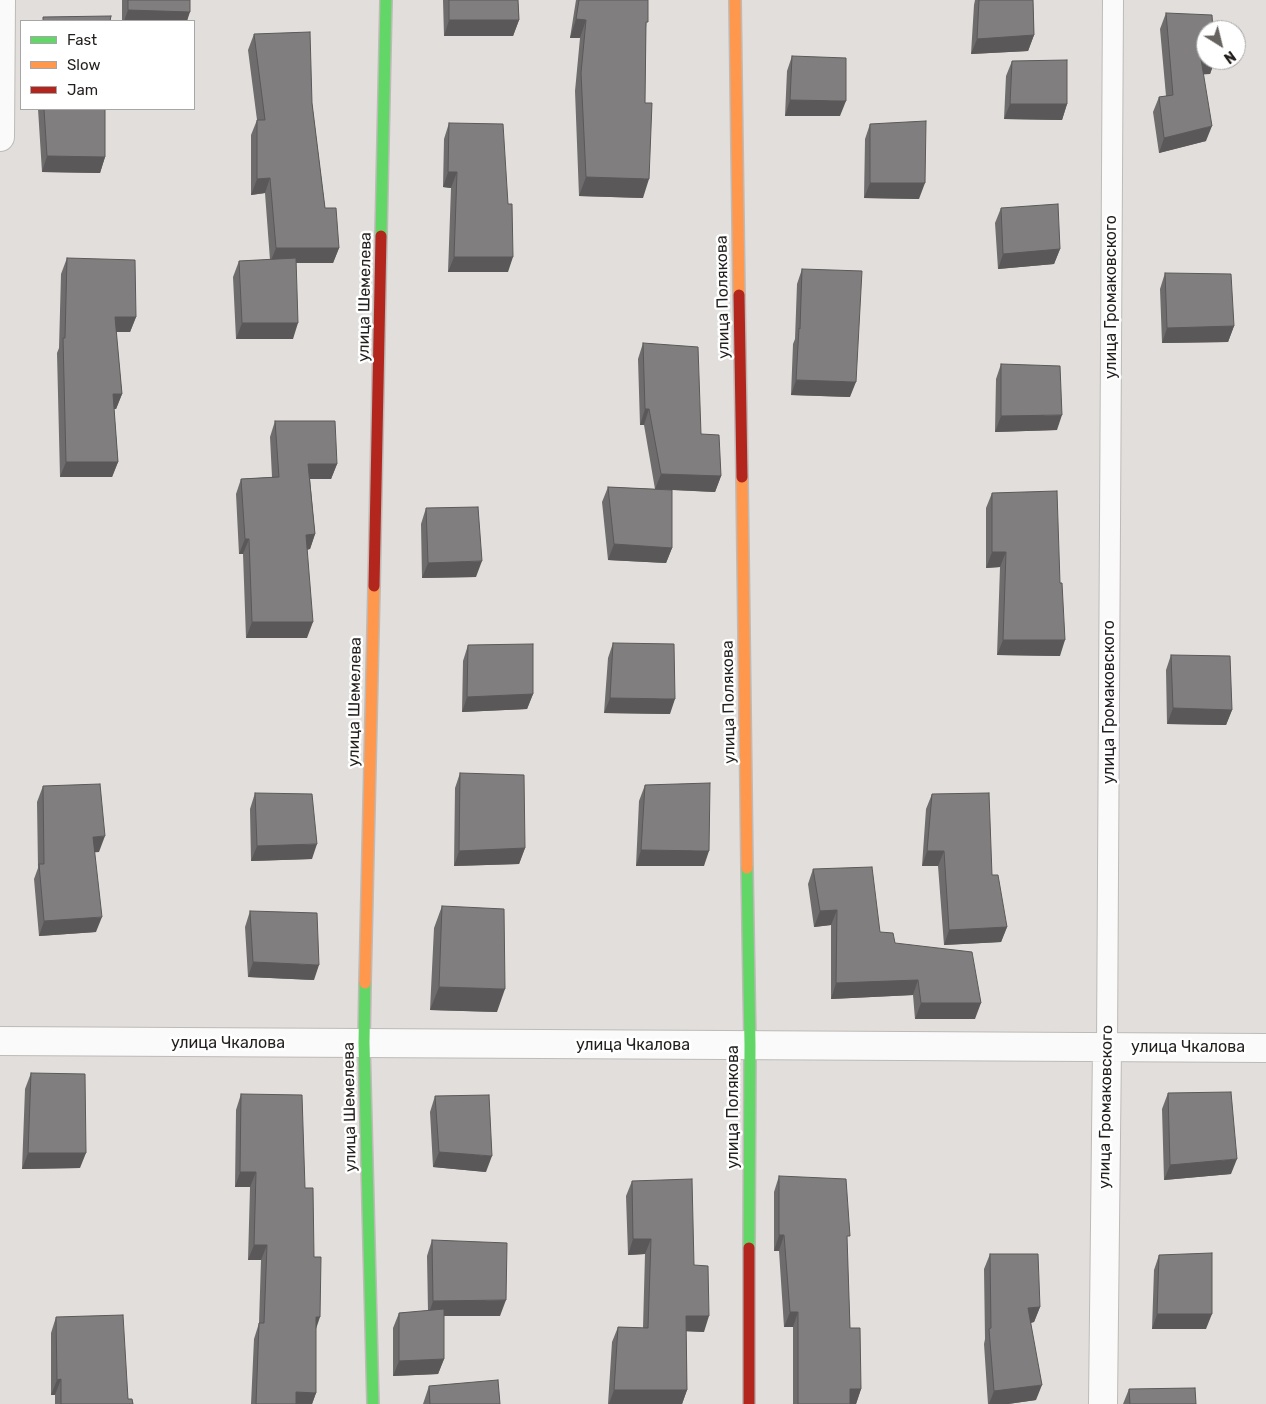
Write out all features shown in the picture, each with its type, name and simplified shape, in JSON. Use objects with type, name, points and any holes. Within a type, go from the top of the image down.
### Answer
[{"type":"street","points":[[0,137],[1,0]]},
{"type":"street","name":"улица Шемелева","points":[[373,1404],[364,1043],[386,0]]},
{"type":"street","name":"улица Полякова","points":[[735,0],[750,1045],[749,1404]]},
{"type":"street","name":"улица Чкалова","points":[[0,1042],[1266,1048]]},
{"type":"street","name":"улица Громаковского","points":[[1103,1404],[1107,1047]]},
{"type":"lane","name":"улица Громаковского","points":[[1107,1047],[1113,0]]},
{"type":"building","points":[[128,0],[190,0],[190,12],[128,10]]},
{"type":"building","points":[[449,0],[518,0],[519,20],[449,20]]},
{"type":"building","points":[[579,0],[648,0],[645,103],[652,103],[649,179],[586,177],[581,73],[586,20],[576,19]]},
{"type":"building","points":[[979,0],[1033,0],[1034,35],[977,39]]},
{"type":"building","points":[[1166,13],[1212,15],[1212,20],[1196,20],[1196,70],[1203,70],[1212,126],[1164,138],[1159,97],[1173,95]]},
{"type":"building","points":[[111,16],[110,20],[43,20],[43,17]]},
{"type":"building","points":[[310,32],[312,103],[325,208],[336,208],[339,248],[276,248],[270,178],[257,179],[257,120],[265,120],[254,34]]},
{"type":"building","points":[[792,56],[846,58],[846,101],[790,100]]},
{"type":"building","points":[[1067,60],[1067,104],[1010,104],[1012,61]]},
{"type":"building","points":[[44,110],[105,110],[105,157],[47,156]]},
{"type":"building","points":[[926,121],[925,183],[870,183],[870,124]]},
{"type":"building","points":[[449,123],[503,124],[508,204],[512,204],[513,257],[454,257],[457,172],[448,172]]},
{"type":"building","points":[[1058,204],[1060,249],[1003,254],[1001,208]]},
{"type":"building","points":[[67,258],[135,260],[136,317],[115,317],[122,394],[113,394],[118,462],[66,462],[63,338],[65,338]]},
{"type":"building","points":[[296,258],[298,323],[242,323],[239,261]]},
{"type":"building","points":[[802,269],[862,271],[856,382],[796,380]]},
{"type":"building","points":[[1165,273],[1231,274],[1234,326],[1167,328]]},
{"type":"building","points":[[643,343],[698,347],[701,434],[719,435],[721,476],[661,474],[649,409],[645,409]]},
{"type":"building","points":[[1001,364],[1060,366],[1062,415],[1001,416]]},
{"type":"building","points":[[275,421],[335,421],[337,464],[308,464],[315,534],[306,535],[313,622],[252,622],[249,539],[245,539],[241,479],[279,477]]},
{"type":"building","points":[[608,487],[672,490],[672,548],[614,544]]},
{"type":"building","points":[[1057,491],[1060,583],[1062,583],[1065,640],[1003,640],[1006,552],[992,552],[992,493]]},
{"type":"building","points":[[478,507],[482,561],[428,563],[426,508]]},
{"type":"building","points":[[613,643],[674,644],[675,699],[610,698]]},
{"type":"building","points":[[533,644],[533,694],[467,697],[468,645]]},
{"type":"building","points":[[1171,655],[1230,656],[1232,710],[1173,708]]},
{"type":"building","points":[[460,773],[524,775],[525,848],[459,851]]},
{"type":"building","points":[[710,783],[709,851],[641,850],[645,785]]},
{"type":"building","points":[[100,784],[105,836],[93,837],[102,917],[44,921],[39,864],[44,864],[43,786]]},
{"type":"building","points":[[255,793],[312,794],[317,844],[257,846]]},
{"type":"building","points":[[989,793],[992,875],[998,875],[1007,927],[949,930],[944,851],[927,851],[932,794]]},
{"type":"building","points":[[872,867],[880,932],[893,933],[895,943],[972,952],[981,1003],[921,1003],[918,980],[836,983],[837,910],[820,911],[813,869]]},
{"type":"building","points":[[442,906],[504,909],[505,989],[439,987]]},
{"type":"building","points":[[250,911],[317,913],[319,965],[253,962]]},
{"type":"building","points":[[31,1073],[85,1074],[86,1153],[28,1153]]},
{"type":"building","points":[[1231,1092],[1237,1159],[1170,1165],[1168,1093]]},
{"type":"building","points":[[241,1094],[302,1095],[305,1188],[313,1188],[314,1257],[321,1257],[320,1317],[316,1317],[316,1393],[296,1392],[296,1404],[256,1404],[259,1323],[264,1323],[267,1245],[254,1245],[256,1172],[240,1172]]},
{"type":"building","points":[[489,1095],[492,1156],[439,1152],[435,1096]]},
{"type":"building","points":[[779,1176],[846,1179],[850,1236],[847,1236],[850,1328],[860,1328],[861,1389],[850,1389],[850,1404],[798,1404],[798,1312],[790,1312],[784,1235],[779,1235]]},
{"type":"building","points":[[692,1179],[694,1265],[708,1266],[709,1316],[686,1316],[687,1390],[614,1390],[618,1327],[648,1328],[651,1239],[633,1239],[632,1181]]},
{"type":"building","points":[[432,1240],[507,1243],[506,1300],[433,1301]]},
{"type":"building","points":[[1212,1253],[1212,1314],[1157,1314],[1159,1255]]},
{"type":"building","points":[[990,1254],[1038,1254],[1040,1307],[1028,1308],[1042,1385],[994,1391],[989,1329],[991,1328]]},
{"type":"building","points":[[444,1309],[444,1359],[399,1361],[399,1313]]},
{"type":"building","points":[[123,1315],[128,1399],[132,1399],[133,1404],[61,1404],[61,1379],[57,1380],[56,1317]]},
{"type":"building","points":[[498,1380],[500,1404],[430,1404],[429,1386]]},
{"type":"building","points":[[1195,1388],[1196,1404],[1130,1404],[1129,1389]]},
{"type":"traffic: fast","points":[[381,236],[386,0]]},
{"type":"traffic: fast","points":[[747,868],[750,1045],[749,1248]]},
{"type":"traffic: fast","points":[[365,983],[364,1043],[373,1404]]},
{"type":"traffic: slow","points":[[735,0],[739,295]]},
{"type":"traffic: slow","points":[[742,477],[747,868]]},
{"type":"traffic: slow","points":[[365,983],[374,586]]},
{"type":"traffic: jam","points":[[374,586],[381,236]]},
{"type":"traffic: jam","points":[[739,295],[742,477]]},
{"type":"traffic: jam","points":[[749,1248],[749,1404]]}]
